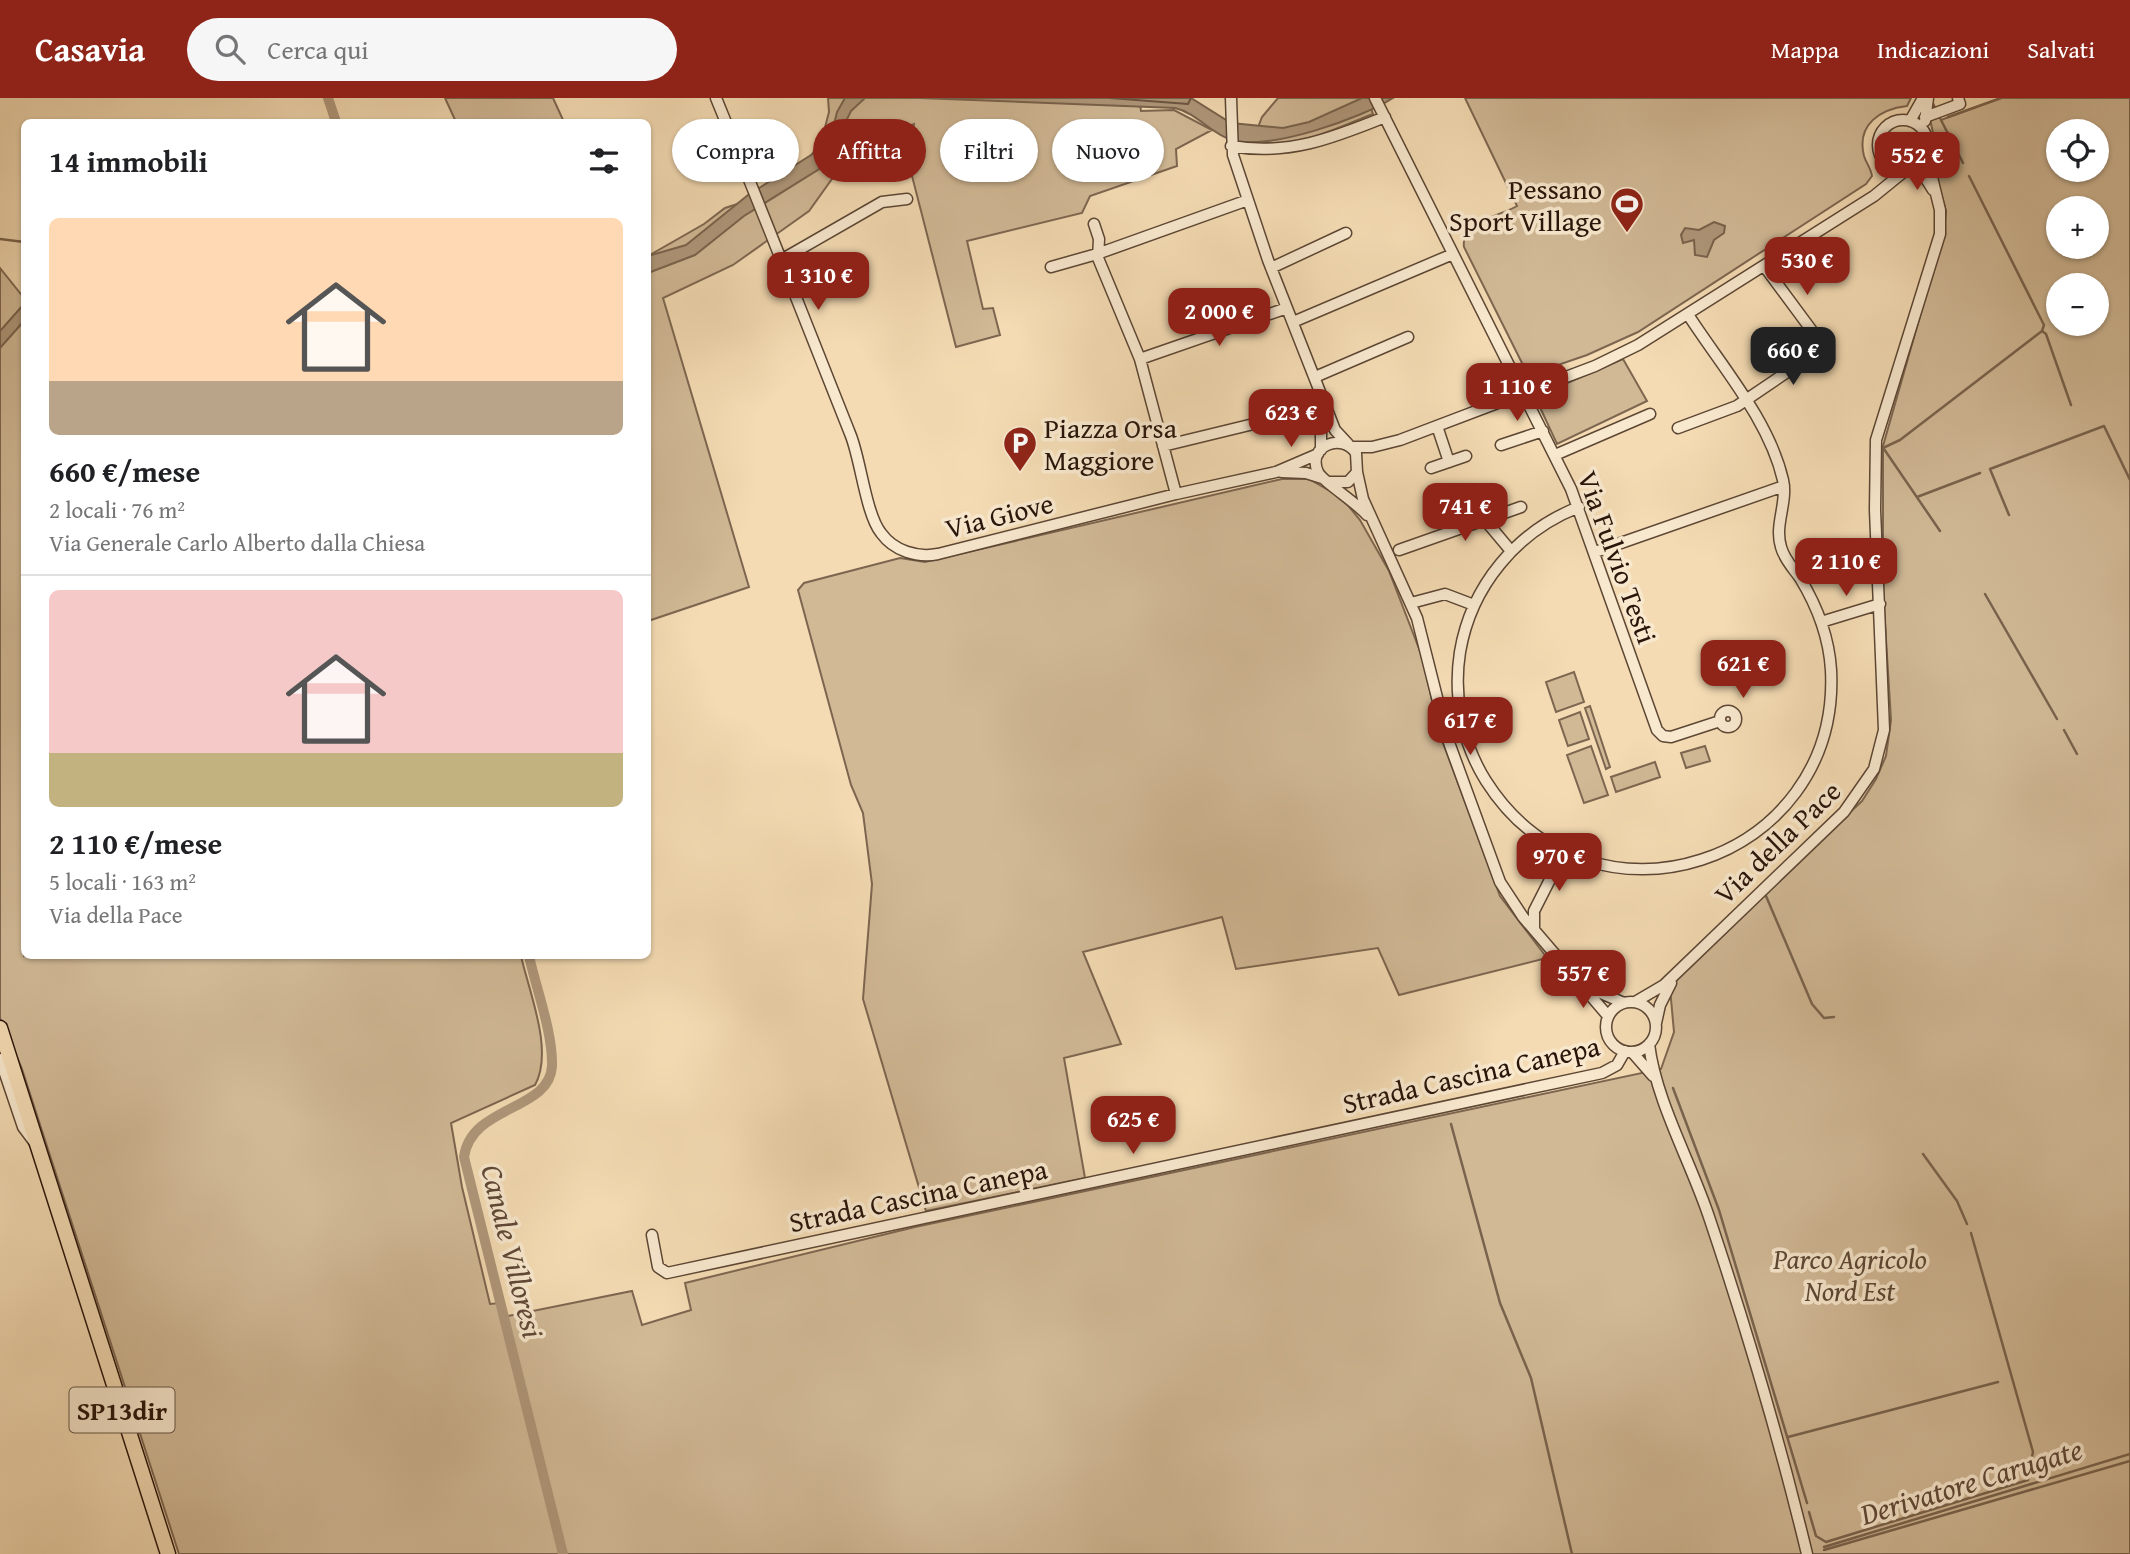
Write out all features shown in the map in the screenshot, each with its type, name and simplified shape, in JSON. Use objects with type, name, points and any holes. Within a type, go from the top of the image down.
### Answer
[{"type":"main road","name":"SP13dir","points":[[0,1028],[168,1554]]},
{"type":"street","points":[[716,98],[781,260],[881,202],[906,199]]},
{"type":"street","points":[[1231,98],[1231,146],[1271,268],[1335,430],[1356,453],[1361,493],[1411,603],[1427,653],[1447,737],[1503,887],[1534,930],[1608,1016]]},
{"type":"street","name":"Via Fulvio Testi","points":[[1375,98],[1579,507],[1658,732],[1671,737],[1720,721]]},
{"type":"street","points":[[1325,480],[1341,484],[1374,453],[1400,440],[1595,366],[1689,316],[1874,196],[1908,169],[1920,163],[1926,153],[1928,141],[1924,131],[1925,98]]},
{"type":"street","points":[[1910,121],[1925,98]]},
{"type":"street","points":[[1926,117],[1960,104],[1958,98]]},
{"type":"street","points":[[1231,146],[1263,150],[1298,147],[1326,141],[1383,114]]},
{"type":"street","points":[[1874,196],[1884,181],[1877,143],[1883,129],[1895,121],[1910,121],[1924,131]]},
{"type":"street","name":"Via della Pace","points":[[1630,1002],[1656,991],[1844,812],[1870,777],[1882,746],[1885,718],[1875,510],[1876,440],[1938,245],[1941,224],[1926,153]]},
{"type":"street","points":[[1882,159],[1894,168],[1908,169],[1928,181],[1938,202]]},
{"type":"street","points":[[1051,267],[1097,254],[1248,201]]},
{"type":"street","points":[[1094,224],[1099,239],[1097,254],[1140,359],[1176,494]]},
{"type":"street","points":[[1271,268],[1346,233]]},
{"type":"street","points":[[1293,321],[1453,254]]},
{"type":"street","name":"Via Giove","points":[[781,260],[858,457],[875,522],[882,536],[897,548],[911,553],[932,555],[1276,472],[1320,452]]},
{"type":"street","points":[[1678,428],[1730,409],[1824,347],[1764,266]]},
{"type":"street","points":[[1140,359],[1287,308]]},
{"type":"street","points":[[1579,507],[1545,523],[1511,551],[1489,578],[1474,605],[1461,645],[1458,682],[1461,718],[1471,751],[1483,777],[1509,812],[1536,836],[1564,852],[1614,868],[1642,870],[1673,868],[1728,850],[1771,821],[1804,780],[1826,728],[1831,670],[1821,622],[1810,595],[1781,548],[1784,486],[1769,440],[1689,316]]},
{"type":"street","points":[[1317,382],[1408,337]]},
{"type":"street","points":[[1317,382],[1323,427],[1316,465],[1325,480],[1348,496],[1376,525]]},
{"type":"street","points":[[1555,455],[1650,414]]},
{"type":"street","points":[[1163,446],[1270,420]]},
{"type":"street","points":[[1437,426],[1448,462]]},
{"type":"street","points":[[1501,445],[1543,431]]},
{"type":"street","points":[[1320,452],[1335,442],[1372,447],[1400,440]]},
{"type":"street","points":[[1430,468],[1466,456]]},
{"type":"street","name":"Via Giove","points":[[1276,472],[1302,472],[1325,480]]},
{"type":"street","points":[[1595,552],[1784,486]]},
{"type":"street","points":[[1399,550],[1521,507]]},
{"type":"street","points":[[1485,520],[1511,551]]},
{"type":"street","points":[[1411,603],[1445,594],[1474,605]]},
{"type":"street","points":[[1821,622],[1880,604]]},
{"type":"street","points":[[1534,930],[1534,911],[1564,852]]},
{"type":"street","name":"Via della Pace","points":[[1656,1024],[1663,997],[1678,971]]},
{"type":"street","points":[[1583,985],[1649,1010],[1656,1024],[1649,1044],[1660,1087],[1699,1188],[1731,1283],[1807,1554]]},
{"type":"street","points":[[1630,1002],[1608,1016],[1608,1038],[1628,1052],[1660,1087]]},
{"type":"street","points":[[1628,1052],[1649,1044]]},
{"type":"street","name":"Strada Cascina Canepa","points":[[652,1235],[658,1267],[667,1273],[1602,1073],[1617,1065],[1628,1052]]},
{"type":"street","points":[[0,1059],[23,1126],[37,1145]]},
{"type":"green space","points":[[445,98],[553,98],[563,119],[455,119]]},
{"type":"green space","points":[[828,98],[1139,98],[1141,111],[1174,110],[1212,130],[1176,149],[1177,166],[1164,170],[1164,119],[1052,119],[1052,182],[1131,182],[1090,196],[1082,213],[967,241],[983,309],[993,308],[1000,335],[956,347],[914,182],[926,182],[926,119],[827,119]]},
{"type":"green space","points":[[1278,98],[1367,98],[1373,114],[1297,141],[1267,142],[1254,138],[1262,117]]},
{"type":"green space","name":"Pessano Sport Village","points":[[1465,98],[1911,98],[1907,106],[1880,115],[1867,127],[1862,145],[1872,176],[1866,184],[1638,332],[1587,355],[1535,373],[1522,363],[1464,247],[1464,238],[1475,225],[1517,206]]},
{"type":"green space","name":"Parco Agricolo Nord Est","points":[[2001,98],[2130,98],[2130,1554],[179,1554],[22,1069],[0,1018],[0,268],[21,294],[21,959],[522,959],[541,1039],[542,1056],[535,1085],[451,1123],[462,1187],[490,1304],[500,1303],[503,1317],[632,1291],[642,1325],[691,1310],[685,1283],[915,1227],[1661,1069],[1674,1032],[1670,988],[1694,958],[1862,801],[1886,756],[1891,720],[1883,591],[1883,446],[1944,232],[1946,211],[1931,158],[1935,142],[1930,119],[1934,105],[1941,120]]},
{"type":"green space","points":[[813,153],[813,182],[830,182],[809,211],[733,265],[663,298],[749,587],[651,620],[651,254],[704,224],[725,208],[772,193],[784,182],[799,182],[799,169]]},
{"type":"green space","points":[[1623,359],[1647,401],[1557,444],[1537,401],[1553,389]]},
{"type":"green space","points":[[1282,479],[1309,479],[1342,498],[1360,520],[1389,571],[1423,659],[1439,732],[1500,896],[1547,958],[1399,995],[1378,948],[1236,969],[1222,917],[1083,952],[1121,1044],[1064,1058],[1085,1178],[926,1211],[863,999],[872,884],[863,813],[851,785],[798,590],[804,583],[900,558],[925,562]]},
{"type":"green space","points":[[1574,672],[1584,702],[1556,712],[1546,682]]},
{"type":"green space","points":[[1590,706],[1610,767],[1606,769],[1585,708]]},
{"type":"green space","points":[[1580,712],[1589,739],[1568,746],[1559,720]]},
{"type":"green space","points":[[1591,746],[1608,795],[1584,803],[1567,755]]},
{"type":"green space","points":[[1705,746],[1710,761],[1686,768],[1681,753]]},
{"type":"green space","points":[[1655,762],[1660,777],[1616,792],[1611,777]]},
{"type":"water","points":[[845,98],[865,98],[851,111],[847,119],[835,119]]},
{"type":"water","points":[[920,98],[1191,98],[1231,123],[1283,128],[1309,122],[1362,98],[1393,98],[1360,115],[1315,131],[1268,141],[1248,142],[1224,137],[1190,114],[1175,108]]},
{"type":"water","points":[[813,154],[813,173],[799,182],[799,163]]},
{"type":"water","points":[[768,182],[798,182],[744,216],[695,255],[651,272],[651,255],[686,245]]},
{"type":"water","points":[[1714,222],[1725,226],[1724,233],[1714,240],[1707,257],[1695,255],[1694,240],[1683,243],[1681,235],[1685,228],[1699,230]]},
{"type":"water","points":[[21,307],[21,324],[0,348],[0,331]]},
{"type":"waterway","name":"Canale Villoresi","points":[[328,98],[335,119]]},
{"type":"waterway","points":[[1948,117],[2001,98]]},
{"type":"waterway","points":[[1941,120],[1963,163]]},
{"type":"waterway","points":[[1885,447],[1900,440],[2042,331],[2044,325],[1969,176]]},
{"type":"waterway","points":[[0,239],[21,242]]},
{"type":"waterway","points":[[2042,331],[2046,334],[2071,405]]},
{"type":"waterway","points":[[2009,515],[1990,469],[2104,426],[2130,480]]},
{"type":"waterway","points":[[1884,449],[1940,531]]},
{"type":"waterway","points":[[1917,497],[1980,473]]},
{"type":"waterway","points":[[1985,594],[2057,719]]},
{"type":"waterway","points":[[2064,730],[2077,754]]},
{"type":"waterway","points":[[1766,896],[1812,1004],[1824,1018],[1834,1017]]},
{"type":"waterway","name":"Canale Villoresi","points":[[530,959],[550,1039],[552,1066],[548,1081],[525,1101],[480,1127],[470,1140],[464,1157],[563,1554]]},
{"type":"waterway","points":[[1673,1088],[1719,1210],[1807,1503]]},
{"type":"waterway","points":[[1451,1124],[1500,1303],[1531,1378],[1572,1554]]},
{"type":"waterway","points":[[1923,1154],[1957,1201],[1967,1224]]},
{"type":"waterway","points":[[1971,1233],[2033,1452],[2031,1462]]},
{"type":"waterway","points":[[1788,1437],[1998,1382]]},
{"type":"waterway","name":"Derivatore Carugate","points":[[1824,1547],[2130,1454]]},
{"type":"waterway","points":[[1824,1550],[2130,1461]]},
{"type":"waterway","points":[[1809,1512],[1816,1536],[1826,1542],[2028,1480],[2029,1474]]},
{"type":"place","name":"Pessano Sport Village","points":[[1627,234]]},
{"type":"place","name":"Piazza Orsa Maggiore","points":[[1020,473]]}]
